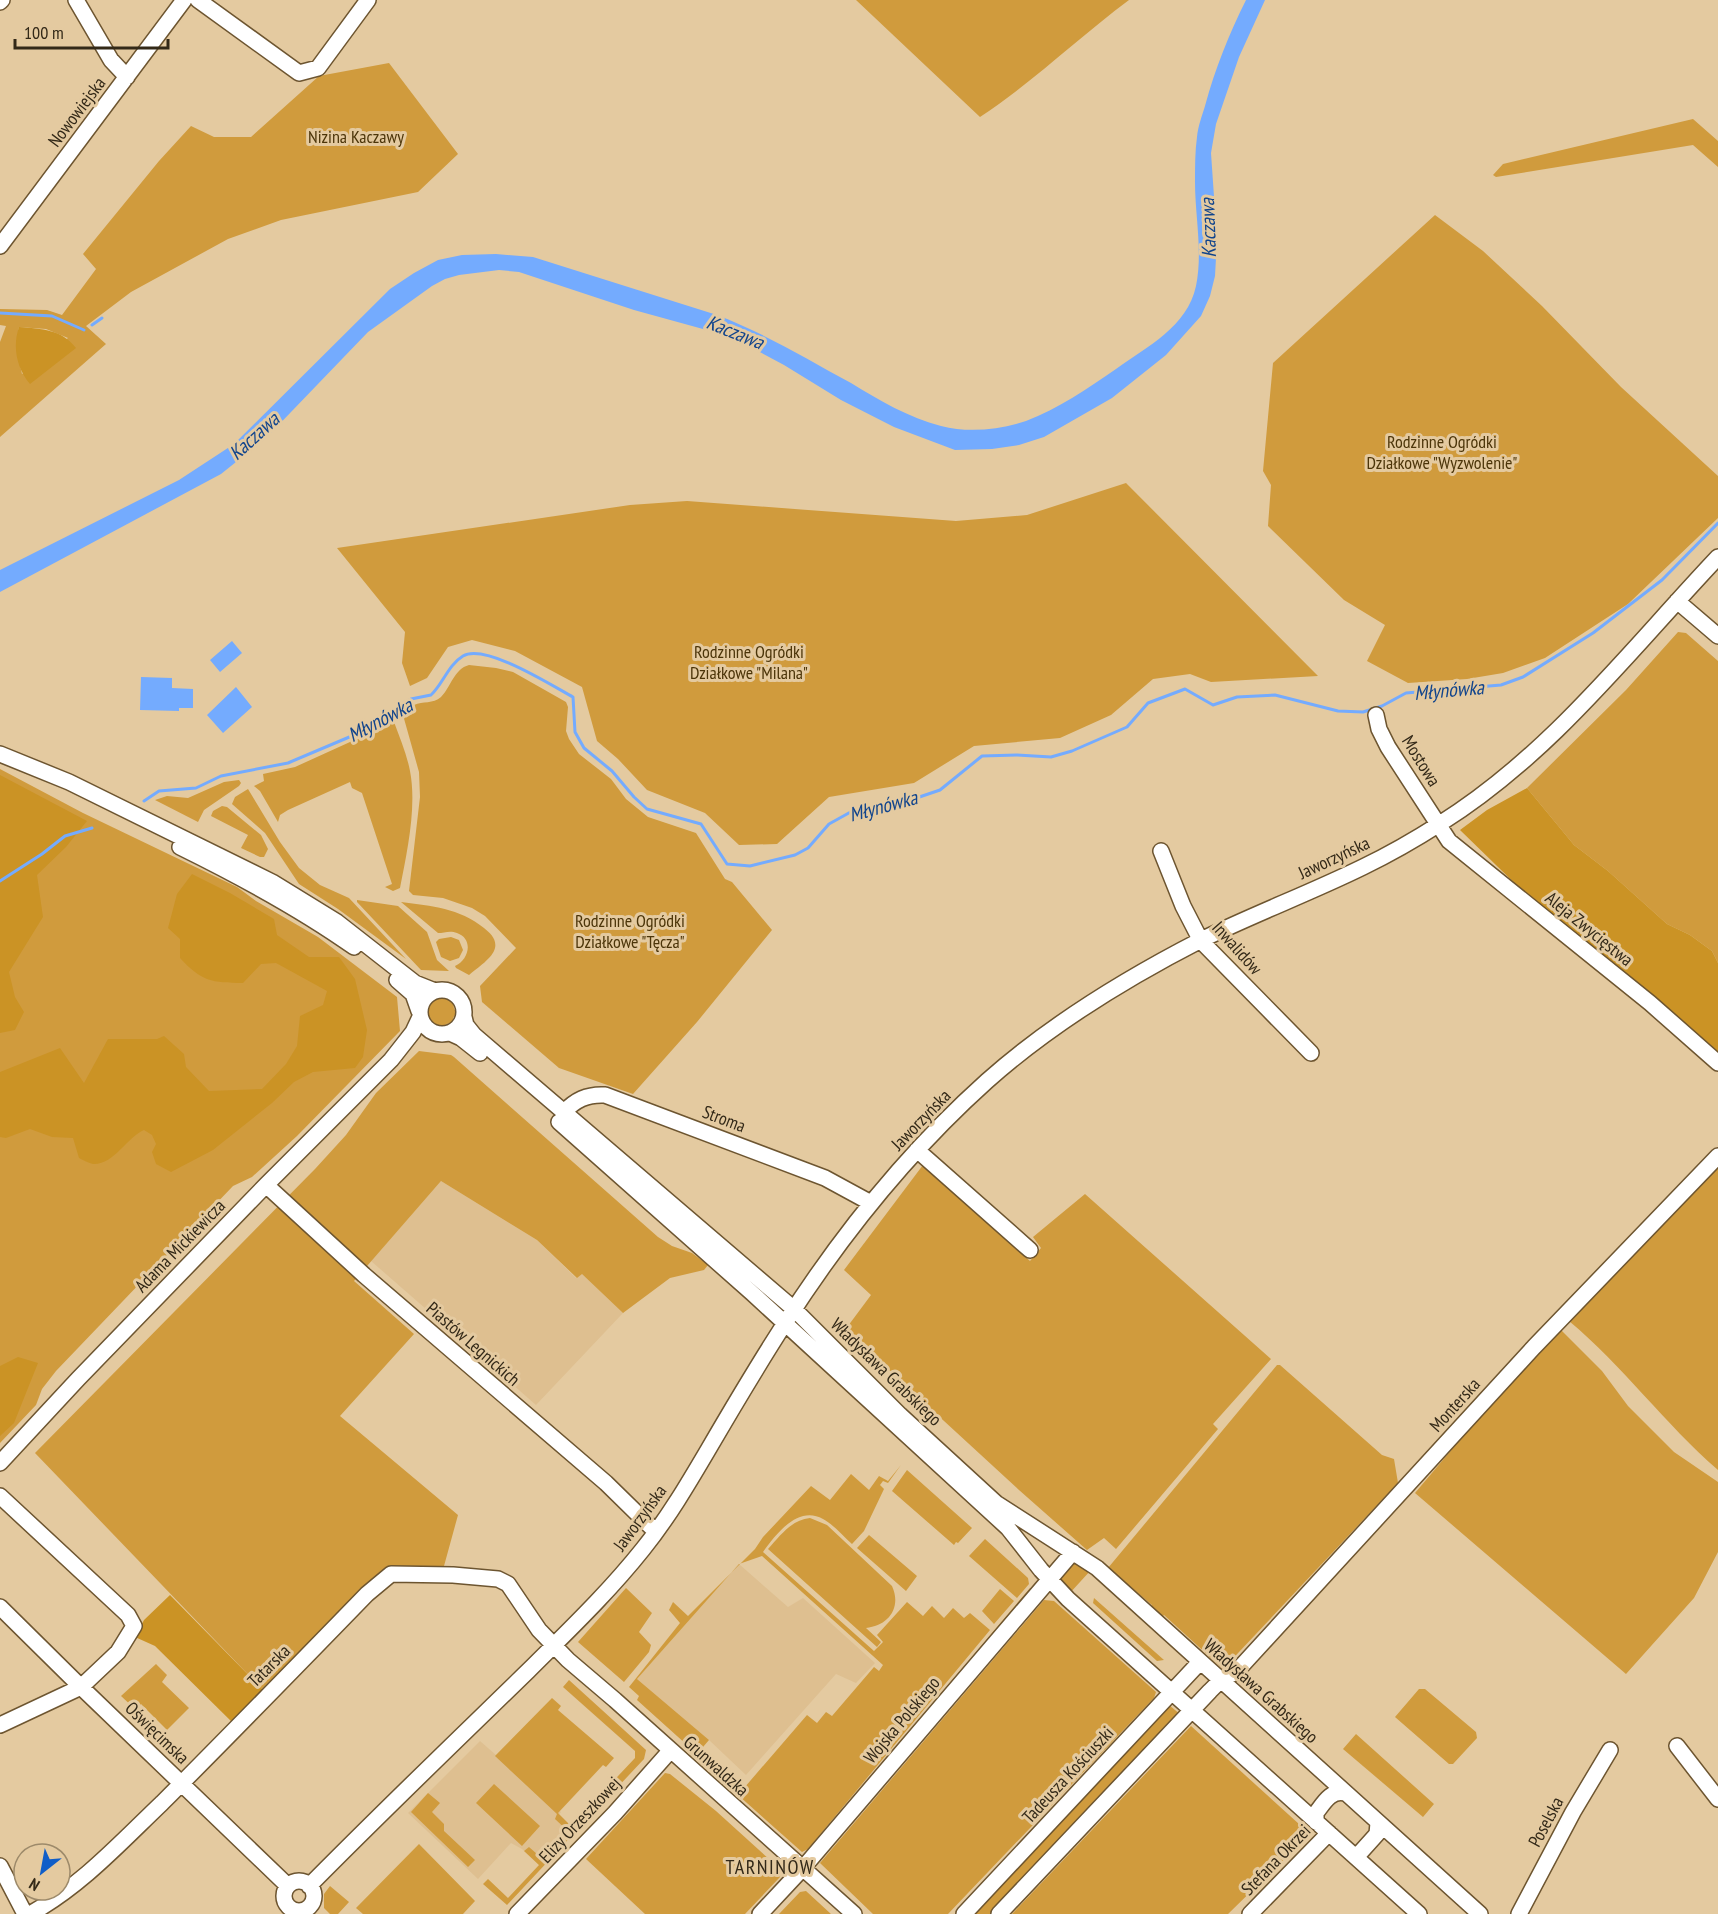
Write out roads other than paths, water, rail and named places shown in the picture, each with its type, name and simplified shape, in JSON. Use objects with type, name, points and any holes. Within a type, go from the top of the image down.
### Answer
[{"type":"street","points":[[76,0],[111,60],[127,78]]},
{"type":"street","name":"Nowowiejska","points":[[0,246],[184,0]]},
{"type":"street","points":[[198,0],[299,73],[318,68],[368,0]]},
{"type":"street","name":"Jaworzyńska","points":[[309,1886],[554,1646],[608,1590],[656,1532],[683,1492],[794,1309],[871,1203],[917,1150],[991,1078],[1061,1023],[1119,985],[1201,941],[1361,868],[1438,824],[1473,800],[1526,758],[1615,672],[1718,557]]},
{"type":"street","points":[[1677,601],[1718,636]]},
{"type":"street","name":"Mostowa","points":[[1376,715],[1379,729],[1388,747],[1438,824]]},
{"type":"street","points":[[0,754],[64,791],[264,877],[365,942],[416,983],[435,991],[446,991],[457,996],[463,1006],[464,1017],[459,1027],[450,1033],[435,1034],[426,1028],[413,994],[407,988],[347,942],[191,846]]},
{"type":"street","name":"Aleja Zwycięstwa","points":[[1438,824],[1449,841],[1650,1003],[1718,1063]]},
{"type":"street","name":"Inwalidów","points":[[1161,851],[1183,906],[1201,941],[1311,1053]]},
{"type":"street","points":[[420,1014],[424,999],[435,991]]},
{"type":"street","name":"Adama Mickiewicza","points":[[0,1463],[266,1185],[391,1060],[413,1032],[420,1014]]},
{"type":"street","name":"Władysława Grabskiego","points":[[464,1017],[466,1025],[474,1035],[794,1309],[1002,1514],[1013,1534],[1068,1599],[1419,1914]]},
{"type":"street","name":"Władysława Grabskiego","points":[[450,1033],[473,1047],[1002,1514],[1073,1552],[1097,1569],[1480,1914]]},
{"type":"street","name":"Adama Mickiewicza","points":[[391,1060],[421,1038],[435,1034]]},
{"type":"street","name":"Stroma","points":[[563,1113],[573,1102],[587,1095],[605,1095],[825,1178],[871,1203]]},
{"type":"street","points":[[917,1150],[1030,1250]]},
{"type":"street","name":"Monterska","points":[[1221,1680],[1236,1672],[1534,1347],[1718,1156]]},
{"type":"street","name":"Piastów Legnickich","points":[[266,1185],[364,1275],[606,1483],[656,1532]]},
{"type":"street","points":[[0,1496],[128,1615],[134,1626],[118,1652],[81,1687],[0,1725]]},
{"type":"street","name":"Wojska Polskiego","points":[[760,1914],[803,1868],[1073,1552]]},
{"type":"street","name":"Tatarska","points":[[27,1914],[68,1891],[93,1869],[181,1784],[367,1594],[391,1574],[453,1575],[498,1579],[508,1584],[530,1618],[554,1646]]},
{"type":"street","name":"Oświęcimska","points":[[0,1607],[288,1886]]},
{"type":"street","name":"Grunwaldzka","points":[[554,1646],[854,1914]]},
{"type":"street","name":"Tadeusza Kościuszki","points":[[964,1914],[1200,1662]]},
{"type":"street","points":[[999,1914],[1221,1680]]},
{"type":"street","points":[[1677,1746],[1715,1789]]},
{"type":"street","name":"Poselska","points":[[1519,1914],[1573,1812],[1610,1750]]},
{"type":"street","name":"Elizy Orzeszkowej","points":[[517,1914],[670,1751]]},
{"type":"street","points":[[1316,1822],[1316,1813],[1332,1795],[1339,1791],[1345,1793]]},
{"type":"street","points":[[1352,1854],[1359,1854],[1377,1834],[1378,1823]]},
{"type":"street","name":"Stefana Okrzei","points":[[1250,1914],[1329,1833]]},
{"type":"street","points":[[0,1866],[27,1914]]},
{"type":"street","points":[[1001,1875],[1020,1892]]},
{"type":"street","points":[[301,1882],[309,1886],[314,1894],[312,1911],[284,1910],[284,1899],[288,1886],[301,1882]]},
{"type":"water","name":"Kaczawa","points":[[1246,0],[1265,0],[1239,57],[1216,124],[1211,153],[1217,240],[1215,276],[1210,296],[1201,316],[1166,355],[1112,398],[1044,437],[1019,445],[992,449],[955,450],[894,427],[841,400],[732,337],[634,310],[519,272],[499,270],[459,275],[432,286],[368,332],[266,438],[221,474],[0,592],[0,570],[179,480],[234,444],[390,289],[438,260],[462,255],[496,254],[533,257],[717,315],[785,347],[894,408],[941,426],[984,430],[1016,424],[1038,416],[1084,391],[1165,334],[1184,313],[1191,300],[1196,286],[1199,260],[1195,153],[1200,121],[1218,65]]},
{"type":"water","points":[[232,641],[242,653],[220,672],[210,660]]},
{"type":"water","points":[[141,677],[172,678],[172,688],[193,689],[193,708],[179,708],[179,711],[140,710]]},
{"type":"water","points":[[236,687],[252,707],[223,733],[207,715]]},
{"type":"waterway","points":[[0,313],[52,316],[84,330]]},
{"type":"waterway","points":[[92,325],[102,318]]},
{"type":"waterway","name":"Młynówka","points":[[144,801],[159,791],[196,788],[221,776],[288,763],[373,727],[398,706],[411,699],[431,695],[449,669],[463,656],[486,655],[518,667],[573,697],[575,732],[584,748],[612,771],[634,797],[647,809],[701,824],[727,864],[750,866],[795,855],[808,848],[829,824],[856,809],[887,808],[940,790],[982,756],[1051,757],[1072,751],[1127,727],[1148,703],[1185,689],[1213,705],[1237,697],[1275,695],[1338,711],[1363,712],[1382,706],[1406,693],[1501,685],[1523,677],[1593,633],[1662,580],[1718,523]]},
{"type":"waterway","name":"Młynówka","points":[[0,881],[65,836],[92,828]]},
{"type":"district","name":"TARNINÓW","points":[[770,1867]]},
{"type":"park label","name":"Nizina Kaczawy","points":[[356,137]]},
{"type":"park label","name":"Rodzinne Ogródki Działkowe \"Wyzwolenie\"","points":[[1442,452]]},
{"type":"park label","name":"Rodzinne Ogródki Działkowe \"Milana\"","points":[[749,662]]},
{"type":"park label","name":"Rodzinne Ogródki Działkowe \"Tęcza\"","points":[[630,931]]}]
